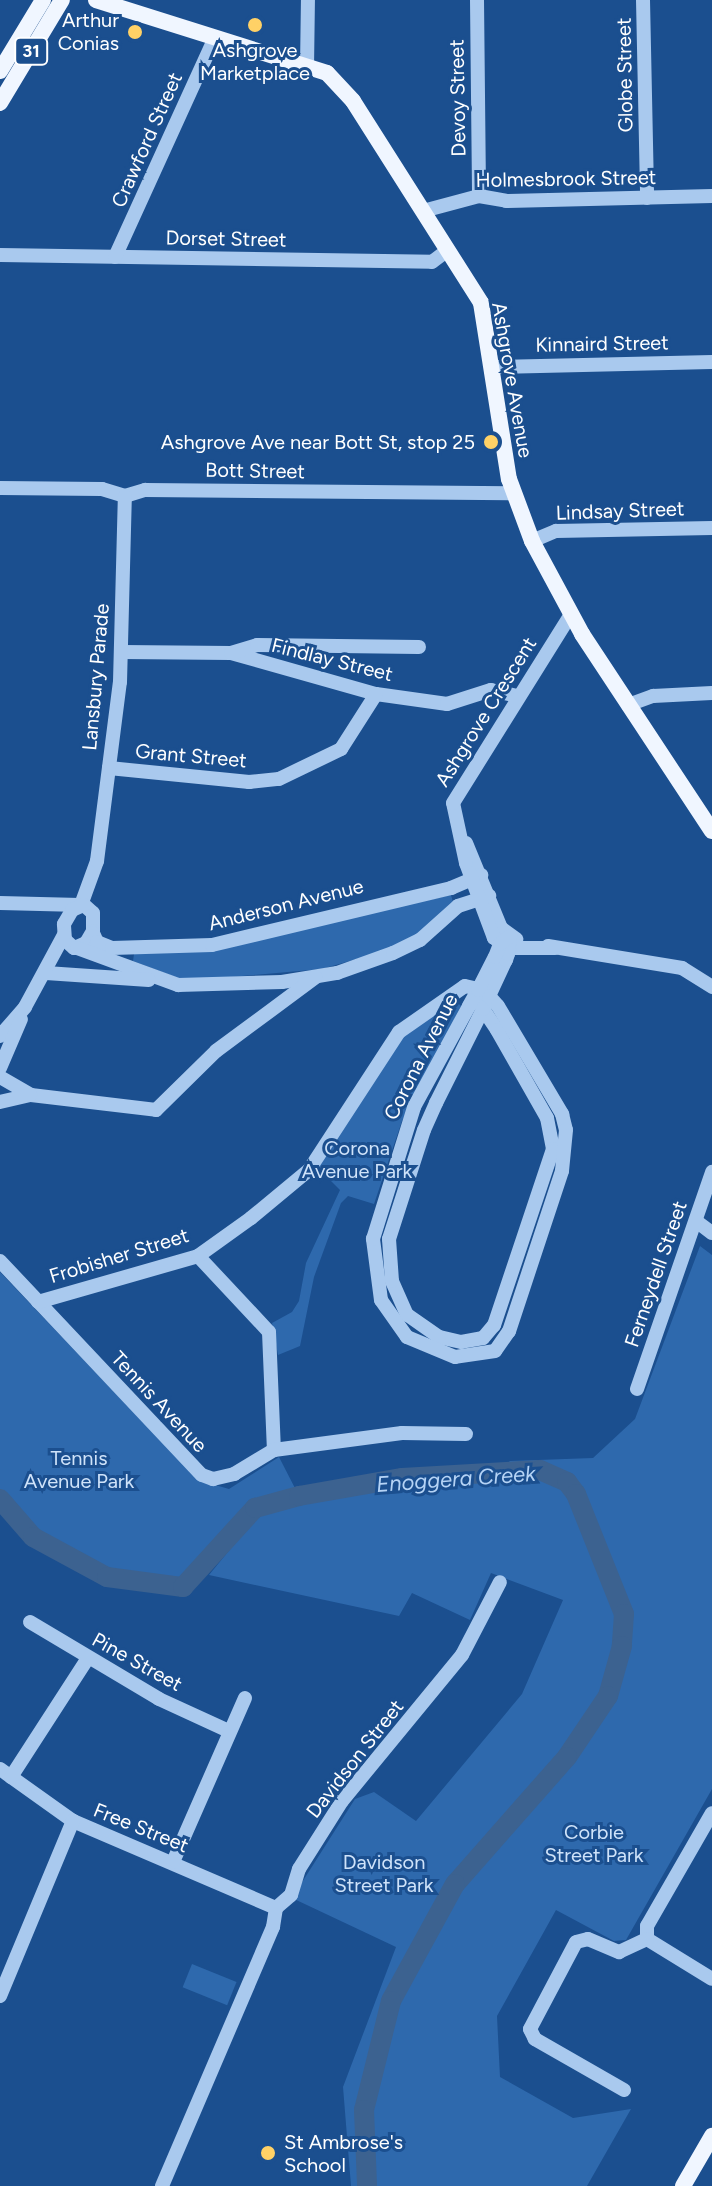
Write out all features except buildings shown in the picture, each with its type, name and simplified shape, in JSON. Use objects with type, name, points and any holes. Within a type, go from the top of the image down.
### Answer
[{"type":"main road","name":"31","points":[[0,71],[43,0]]},
{"type":"main road","name":"31","points":[[0,103],[62,0]]},
{"type":"main road","name":"Ashgrove Avenue","points":[[96,0],[335,77],[481,303],[494,367],[512,493],[532,541],[571,614],[712,831]]},
{"type":"main road","points":[[683,2186],[712,2136]]},
{"type":"street","points":[[307,68],[308,0]]},
{"type":"street","name":"Devoy Street","points":[[477,0],[479,196]]},
{"type":"street","name":"Globe Street","points":[[643,0],[647,198]]},
{"type":"street","name":"Crawford Street","points":[[115,257],[215,38]]},
{"type":"street","name":"Holmesbrook Street","points":[[423,211],[479,196],[506,201],[712,196]]},
{"type":"street","name":"Dorset Street","points":[[0,255],[432,262],[448,250]]},
{"type":"street","name":"Kinnaird Street","points":[[494,367],[712,362]]},
{"type":"street","name":"Bott Street","points":[[0,488],[102,489],[125,496],[145,490],[512,493]]},
{"type":"street","name":"Lansbury Parade","points":[[93,928],[97,861],[122,652],[125,496]]},
{"type":"street","name":"Lindsay Street","points":[[532,541],[556,531],[712,528]]},
{"type":"street","name":"Ashgrove Crescent","points":[[507,943],[484,897],[461,836],[453,809],[455,794],[571,614]]},
{"type":"street","name":"Findlay Street","points":[[231,653],[257,645],[419,647]]},
{"type":"street","name":"Findlay Street","points":[[122,652],[231,653],[376,694],[447,704],[491,690],[517,696]]},
{"type":"street","points":[[628,705],[665,694],[712,693]]},
{"type":"street","name":"Grant Street","points":[[109,768],[249,782],[279,779],[341,749],[376,694]]},
{"type":"street","name":"Lansbury Parade","points":[[64,932],[70,912],[80,905],[97,861]]},
{"type":"street","name":"Anderson Avenue","points":[[93,928],[105,946],[216,945],[447,889],[476,877]]},
{"type":"street","points":[[447,889],[457,898],[452,911]]},
{"type":"street","points":[[46,973],[154,979],[185,986],[282,982],[317,977],[401,950],[452,911],[484,897]]},
{"type":"street","points":[[0,903],[40,907],[80,905],[91,910],[93,928],[76,948],[46,973]]},
{"type":"street","points":[[40,907],[55,915],[76,948],[154,979]]},
{"type":"street","points":[[0,1036],[25,1007],[46,973],[64,932]]},
{"type":"street","points":[[507,943],[682,968],[712,987]]},
{"type":"street","name":"Corona Avenue","points":[[483,998],[562,1114],[566,1130],[562,1171],[506,1317],[502,1343],[486,1356],[438,1353],[398,1328],[383,1305],[376,1276],[374,1226],[405,1130],[483,998],[507,943]]},
{"type":"street","points":[[126,967],[124,955],[133,947]]},
{"type":"street","points":[[0,1102],[31,1095],[156,1110],[216,1051],[317,977]]},
{"type":"street","points":[[276,1008],[288,991],[282,982]]},
{"type":"street","name":"Frobisher Street","points":[[38,1302],[198,1256],[303,1178],[399,1032],[460,986],[483,998]]},
{"type":"street","points":[[0,1068],[25,1007]]},
{"type":"street","points":[[0,1077],[31,1095]]},
{"type":"street","name":"Ferneydell Street","points":[[637,1389],[712,1172]]},
{"type":"street","points":[[696,1221],[712,1233]]},
{"type":"street","points":[[198,1256],[269,1332],[274,1450]]},
{"type":"street","name":"Tennis Avenue","points":[[0,1261],[202,1475],[213,1479],[234,1474],[274,1450],[402,1433],[466,1434]]},
{"type":"street","name":"Davidson Street","points":[[162,2186],[273,1927],[276,1908],[291,1895],[299,1869],[342,1801],[462,1655],[500,1582]]},
{"type":"street","name":"Pine Street","points":[[30,1622],[88,1658],[229,1731]]},
{"type":"street","points":[[6,1773],[88,1658]]},
{"type":"street","points":[[173,1862],[245,1698]]},
{"type":"street","name":"Free Street","points":[[6,1773],[73,1821],[276,1908]]},
{"type":"street","points":[[647,1939],[647,1926],[712,1813]]},
{"type":"street","points":[[0,1996],[73,1821]]},
{"type":"street","points":[[613,2088],[535,2039],[530,2029],[576,1942],[588,1939],[619,1952],[647,1939]]},
{"type":"street","points":[[647,1939],[712,1979]]},
{"type":"green space","points":[[451,895],[453,902],[432,925],[398,947],[322,969],[186,981],[133,961],[134,954],[206,950]]},
{"type":"green space","name":"Corona Avenue Park","points":[[455,1000],[461,1006],[402,1121],[374,1204],[348,1196],[341,1203],[314,1277],[300,1346],[278,1355],[272,1323],[292,1312],[299,1301],[306,1263],[340,1190],[316,1166],[400,1038]]},
{"type":"green space","points":[[700,1246],[712,1255],[712,1789],[626,1940],[614,1941],[556,1910],[497,2016],[500,2077],[573,2118],[631,2109],[587,2186],[351,2186],[343,2087],[396,1947],[292,1898],[355,1799],[374,1792],[416,1821],[522,1694],[563,1600],[491,1573],[470,1620],[412,1593],[399,1616],[209,1575],[263,1509],[396,1486],[487,1482],[510,1461],[593,1458],[635,1419]]},
{"type":"green space","name":"Tennis Avenue Park","points":[[0,1272],[198,1480],[229,1489],[279,1457],[299,1496],[255,1508],[183,1587],[107,1577],[33,1537],[0,1499]]},
{"type":"green space","points":[[192,1964],[237,1982],[227,2005],[183,1987]]},
{"type":"waterway","name":"Enoggera Creek","points":[[0,1499],[33,1537],[107,1577],[183,1587],[255,1508],[299,1496],[402,1478],[540,1470],[567,1482],[576,1494],[624,1614],[622,1646],[608,1696],[567,1757],[455,1884],[391,2001],[364,2110],[367,2186]]},
{"type":"place","name":"Ashgrove Marketplace","points":[[255,25]]},
{"type":"place","name":"Arthur Conias","points":[[135,32]]},
{"type":"place","name":"Ashgrove Ave near Bott St, stop 25","points":[[491,442]]},
{"type":"place","name":"St Ambrose's School","points":[[268,2153]]},
{"type":"park label","name":"Corbie Street Park","points":[[594,1844]]},
{"type":"park label","name":"Davidson Street Park","points":[[384,1874]]}]
